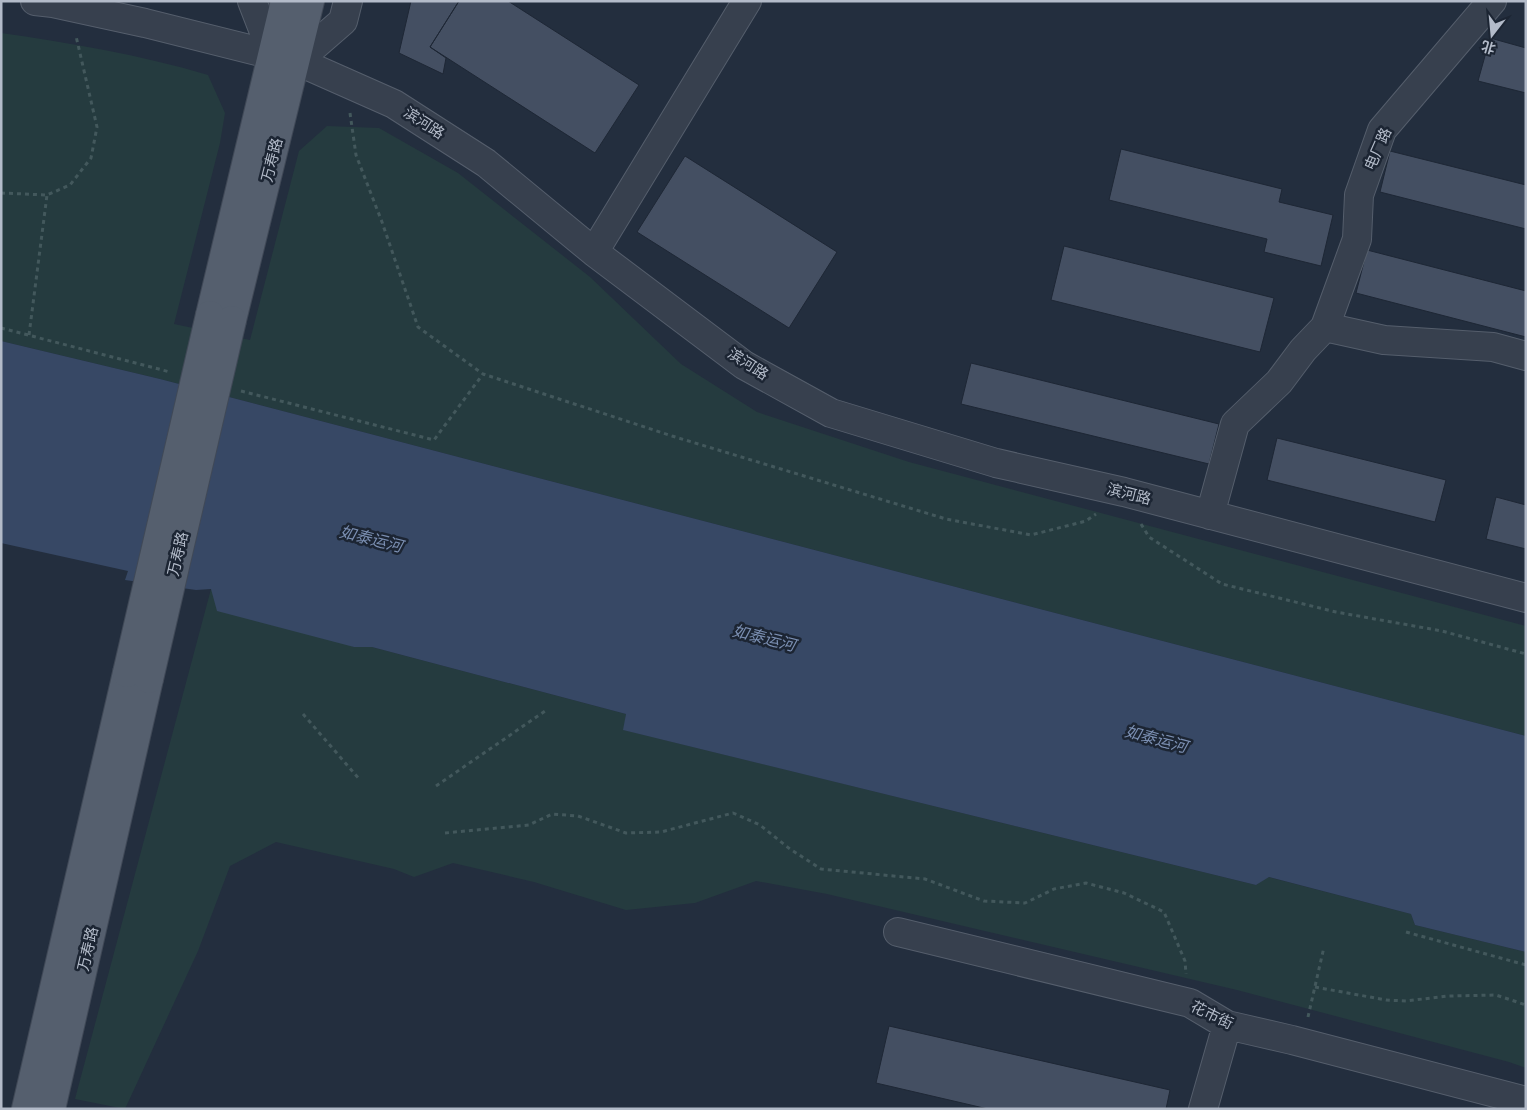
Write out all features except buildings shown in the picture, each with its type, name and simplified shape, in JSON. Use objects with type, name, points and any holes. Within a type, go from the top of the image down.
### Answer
[{"type":"main road","name":"万寿路","points":[[284,1],[285,58]]},
{"type":"main road","name":"万寿路","points":[[45,1101],[138,676],[221,318],[285,58],[310,1]]},
{"type":"street","points":[[252,1],[285,58],[343,20],[348,1]]},
{"type":"street","points":[[594,252],[747,1]]},
{"type":"street","name":"电厂路","points":[[1325,327],[1357,239],[1359,195],[1382,130],[1492,1]]},
{"type":"street","name":"滨河路","points":[[44,2],[144,23],[285,58],[347,82],[394,104],[486,163],[594,252],[744,364],[831,413],[996,463],[1124,492],[1526,598]]},
{"type":"street","points":[[1210,515],[1235,424],[1279,382],[1303,350],[1325,327],[1384,340],[1493,347],[1526,356]]},
{"type":"street","name":"花市街","points":[[898,932],[1190,1003],[1227,1025],[1526,1101]]},
{"type":"street","points":[[1203,1109],[1227,1025]]},
{"type":"street","points":[[12,1109],[45,1101]]},
{"type":"path","points":[[1,193],[47,195],[70,185],[91,158],[97,127],[76,33],[44,2]]},
{"type":"path","points":[[347,82],[356,155],[382,222],[418,327],[483,374],[672,436],[946,519],[1022,534],[1032,535],[1086,521],[1124,492],[1149,537],[1222,584],[1336,612],[1442,631],[1526,654]]},
{"type":"path","points":[[29,335],[47,195]]},
{"type":"path","points":[[1,328],[171,373]]},
{"type":"path","points":[[237,390],[434,440],[483,374]]},
{"type":"path","points":[[436,786],[548,709]]},
{"type":"path","points":[[303,714],[360,780]]},
{"type":"path","points":[[444,833],[529,825],[552,814],[578,816],[626,833],[661,832],[733,813],[760,826],[790,849],[821,869],[925,879],[984,901],[1025,903],[1054,889],[1086,883],[1124,893],[1164,912],[1185,961],[1190,1003]]},
{"type":"path","points":[[1406,932],[1526,965]]},
{"type":"path","points":[[1303,1043],[1324,947]]},
{"type":"path","points":[[1315,987],[1386,1000],[1406,1001],[1448,996],[1496,995],[1526,1005]]},
{"type":"green space","points":[[1,33],[106,50],[208,75],[225,113],[220,143],[174,324],[250,340],[299,151],[327,126],[379,128],[458,173],[590,277],[681,364],[757,412],[909,462],[1526,626],[1526,736],[160,379],[1,341]]},
{"type":"green space","points":[[211,589],[354,647],[372,647],[626,714],[624,730],[1256,885],[1268,877],[1411,914],[1415,925],[1526,952],[1526,1068],[1237,990],[827,894],[756,881],[695,903],[626,910],[534,882],[453,863],[414,877],[394,869],[276,842],[230,866],[198,951],[125,1109],[75,1099]]},
{"type":"water","name":"如泰运河","points":[[1,341],[160,379],[1526,736],[1526,952],[1415,925],[1411,914],[1269,877],[1256,885],[623,730],[626,714],[372,647],[354,647],[217,611],[211,589],[196,590],[125,580],[128,571],[1,543]]}]
